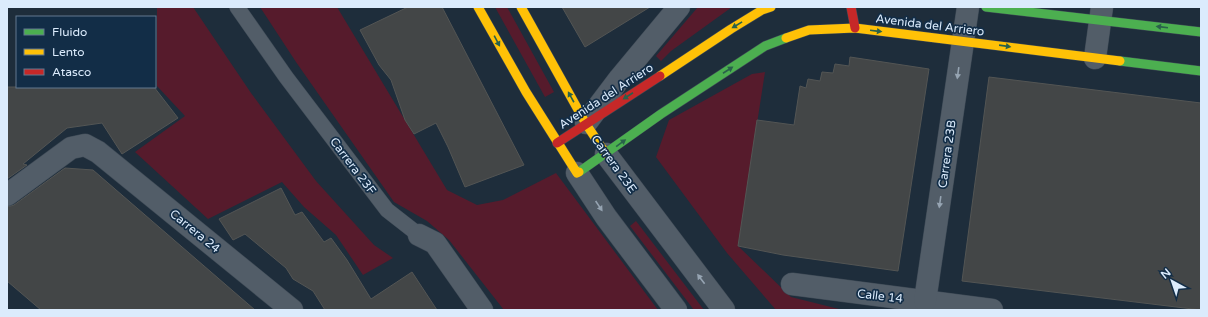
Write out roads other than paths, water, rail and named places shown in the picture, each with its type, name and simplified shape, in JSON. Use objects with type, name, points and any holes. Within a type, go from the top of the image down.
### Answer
[{"type":"street","points":[[478,7],[512,70],[557,143],[606,217],[676,310]]},
{"type":"street","name":"Carrera 23E","points":[[521,7],[586,124],[606,154],[724,310]]},
{"type":"street","points":[[586,124],[620,78],[679,7]]},
{"type":"street","name":"Avenida del Arriero","points":[[557,143],[731,29],[762,10],[771,7]]},
{"type":"street","points":[[851,7],[855,28]]},
{"type":"street","name":"Carrera 23B","points":[[925,301],[968,7]]},
{"type":"street","name":"Avenida del Arriero","points":[[986,7],[1101,13],[1201,32]]},
{"type":"street","points":[[1094,58],[1101,13]]},
{"type":"street","name":"Avenida del Arriero","points":[[577,173],[661,114],[765,46],[808,30],[855,28],[963,40],[1201,72]]},
{"type":"street","name":"Carrera 24","points":[[7,195],[71,148],[85,145],[98,152],[292,310]]},
{"type":"street","name":"Carrera 23F","points":[[420,235],[435,243],[482,310]]},
{"type":"street","name":"Calle 14","points":[[792,284],[992,310]]},
{"type":"lane","name":"Carrera 23F","points":[[237,7],[286,77],[387,210],[420,235]]}]
